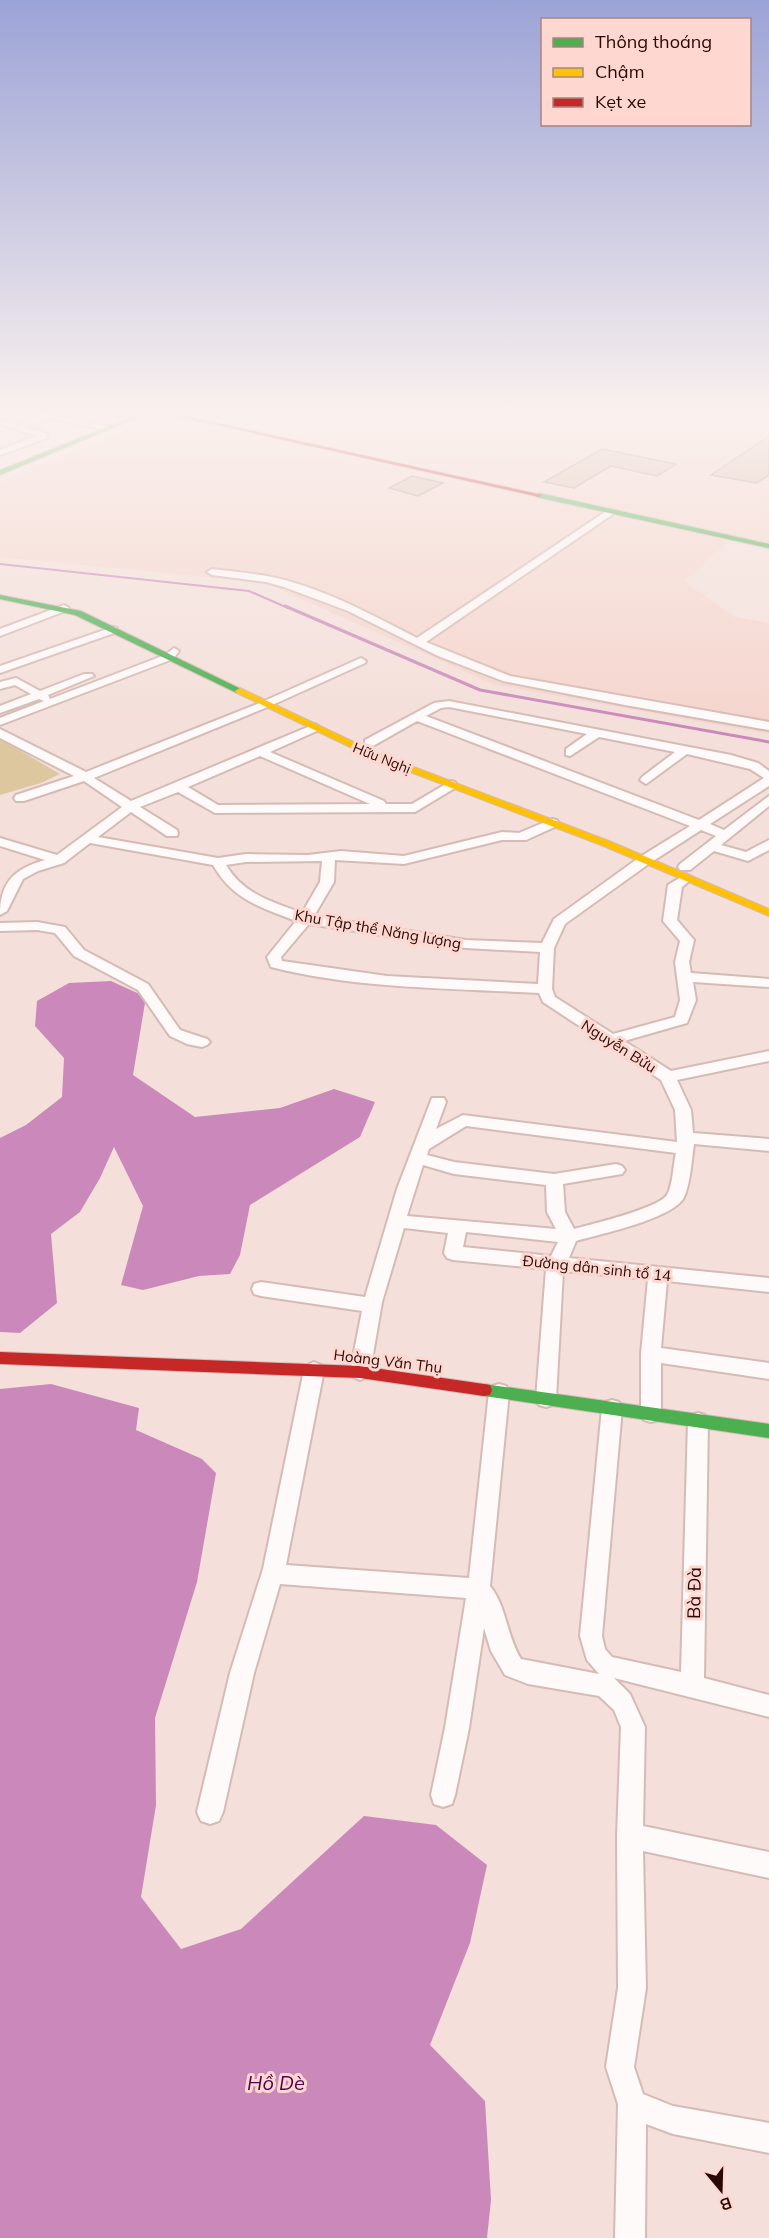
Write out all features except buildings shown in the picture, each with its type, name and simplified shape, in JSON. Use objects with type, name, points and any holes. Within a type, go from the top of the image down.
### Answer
[{"type":"main road","points":[[622,514],[769,546]]},
{"type":"main road","name":"Hữu Nghị","points":[[0,591],[57,601],[90,610],[166,653]]},
{"type":"main road","name":"Hữu Nghị","points":[[0,597],[64,608],[451,785],[650,857]]},
{"type":"main road","name":"Hữu Nghị","points":[[271,702],[315,728],[369,743],[650,857],[769,913]]},
{"type":"main road","name":"Hữu Nghị","points":[[685,872],[769,902]]},
{"type":"main road","name":"Hoàng Văn Thụ","points":[[0,1358],[360,1372],[769,1431]]},
{"type":"street","points":[[418,642],[607,514]]},
{"type":"street","points":[[212,572],[267,579],[288,585],[352,609],[418,642],[491,674],[526,684],[769,726]]},
{"type":"street","points":[[0,633],[64,608]]},
{"type":"street","points":[[0,670],[113,630]]},
{"type":"street","points":[[0,710],[102,671],[166,653]]},
{"type":"street","points":[[0,722],[116,677],[166,653]]},
{"type":"street","points":[[20,798],[85,777],[271,702],[361,661]]},
{"type":"street","points":[[102,671],[116,677]]},
{"type":"street","points":[[0,686],[16,681],[53,702]]},
{"type":"street","points":[[369,743],[438,705],[449,704],[731,759],[754,766],[769,776]]},
{"type":"street","points":[[417,717],[726,835]]},
{"type":"street","points":[[0,911],[18,876],[33,868],[59,860],[130,806],[315,728]]},
{"type":"street","points":[[0,733],[85,777],[172,832]]},
{"type":"street","points":[[570,753],[597,733]]},
{"type":"street","points":[[646,780],[684,750]]},
{"type":"street","points":[[261,752],[390,808]]},
{"type":"street","points":[[329,856],[327,882],[305,919],[274,957],[276,964],[387,980],[545,989],[547,948],[559,922],[650,857],[769,781]]},
{"type":"street","points":[[179,787],[215,809],[415,808],[451,785]]},
{"type":"street","points":[[320,808],[324,797],[338,787]]},
{"type":"street","points":[[611,1040],[682,1020],[688,1000],[682,962],[687,940],[670,921],[675,885],[712,846],[769,800]]},
{"type":"street","points":[[88,839],[218,862],[246,858],[308,859],[329,856],[404,860],[502,836],[521,837],[552,823]]},
{"type":"street","points":[[0,842],[59,860]]},
{"type":"street","points":[[712,846],[748,857],[769,844]]},
{"type":"street","name":"Khu Tập thể Năng lượng","points":[[218,862],[229,881],[254,900],[305,919],[466,945],[547,948]]},
{"type":"street","points":[[0,927],[37,926],[60,930],[79,953],[143,987],[175,1033],[202,1042]]},
{"type":"street","points":[[684,976],[769,983]]},
{"type":"street","name":"Nguyễn Bửu","points":[[545,989],[549,999],[555,1005],[668,1077],[683,1110],[685,1144],[676,1196],[667,1205],[626,1221],[569,1238]]},
{"type":"street","points":[[668,1077],[716,1068],[745,1059],[769,1056]]},
{"type":"street","points":[[360,1372],[372,1305],[397,1221],[438,1102]]},
{"type":"street","points":[[420,1152],[463,1120],[685,1144],[769,1145]]},
{"type":"street","points":[[420,1152],[454,1168],[554,1180],[616,1170]]},
{"type":"street","points":[[554,1180],[556,1212],[569,1238]]},
{"type":"street","points":[[397,1221],[569,1238]]},
{"type":"street","name":"Đường dân sinh tổ 14","points":[[458,1227],[453,1253],[769,1285]]},
{"type":"street","points":[[546,1399],[553,1273],[569,1238]]},
{"type":"street","points":[[651,1414],[651,1354],[658,1274]]},
{"type":"street","points":[[261,1289],[372,1305]]},
{"type":"street","points":[[651,1354],[769,1371]]},
{"type":"street","points":[[210,1812],[242,1673],[272,1574],[314,1370]]},
{"type":"street","points":[[443,1795],[457,1728],[479,1589],[499,1392]]},
{"type":"street","points":[[612,1408],[591,1636],[593,1652],[610,1678],[633,1727],[630,1836],[632,1988],[620,2067],[632,2104],[630,2238]]},
{"type":"street","name":"Bà Đà","points":[[692,1686],[698,1421]]},
{"type":"street","points":[[272,1574],[479,1589],[485,1596],[502,1651],[513,1667],[528,1674],[610,1678],[692,1686],[769,1706]]},
{"type":"street","points":[[630,1836],[769,1864]]},
{"type":"street","points":[[632,2104],[674,2120],[769,2138]]},
{"type":"shaded area","points":[[0,514],[769,514],[769,550],[730,541],[684,581],[735,617],[769,623],[769,734],[495,685],[265,583],[0,557]]},
{"type":"shaded area","points":[[0,739],[60,774],[41,783],[0,795]]},
{"type":"water","points":[[111,981],[146,997],[133,1075],[195,1117],[280,1108],[334,1089],[375,1102],[360,1137],[250,1205],[240,1255],[230,1274],[199,1276],[143,1290],[121,1285],[143,1206],[114,1147],[100,1178],[80,1212],[51,1234],[57,1303],[20,1333],[0,1332],[0,1138],[26,1125],[62,1097],[64,1058],[35,1026],[37,1001],[69,983]]},
{"type":"water","name":"Hồ Dè","points":[[51,1384],[139,1408],[136,1430],[202,1459],[216,1473],[197,1582],[155,1718],[156,1805],[141,1897],[181,1949],[241,1929],[364,1816],[436,1825],[487,1865],[470,1943],[430,2045],[485,2101],[491,2200],[487,2238],[0,2238],[0,1389]]},
{"type":"waterway","points":[[0,564],[249,591],[288,608]]},
{"type":"waterway","points":[[285,606],[480,690],[769,742]]},
{"type":"traffic: fast","points":[[627,514],[769,546]]},
{"type":"traffic: fast","points":[[0,597],[78,613],[240,691]]},
{"type":"traffic: fast","points":[[484,1390],[769,1431]]},
{"type":"traffic: slow","points":[[240,691],[374,755],[605,843],[769,913]]},
{"type":"traffic: jam","points":[[0,1358],[360,1372],[484,1390]]}]
